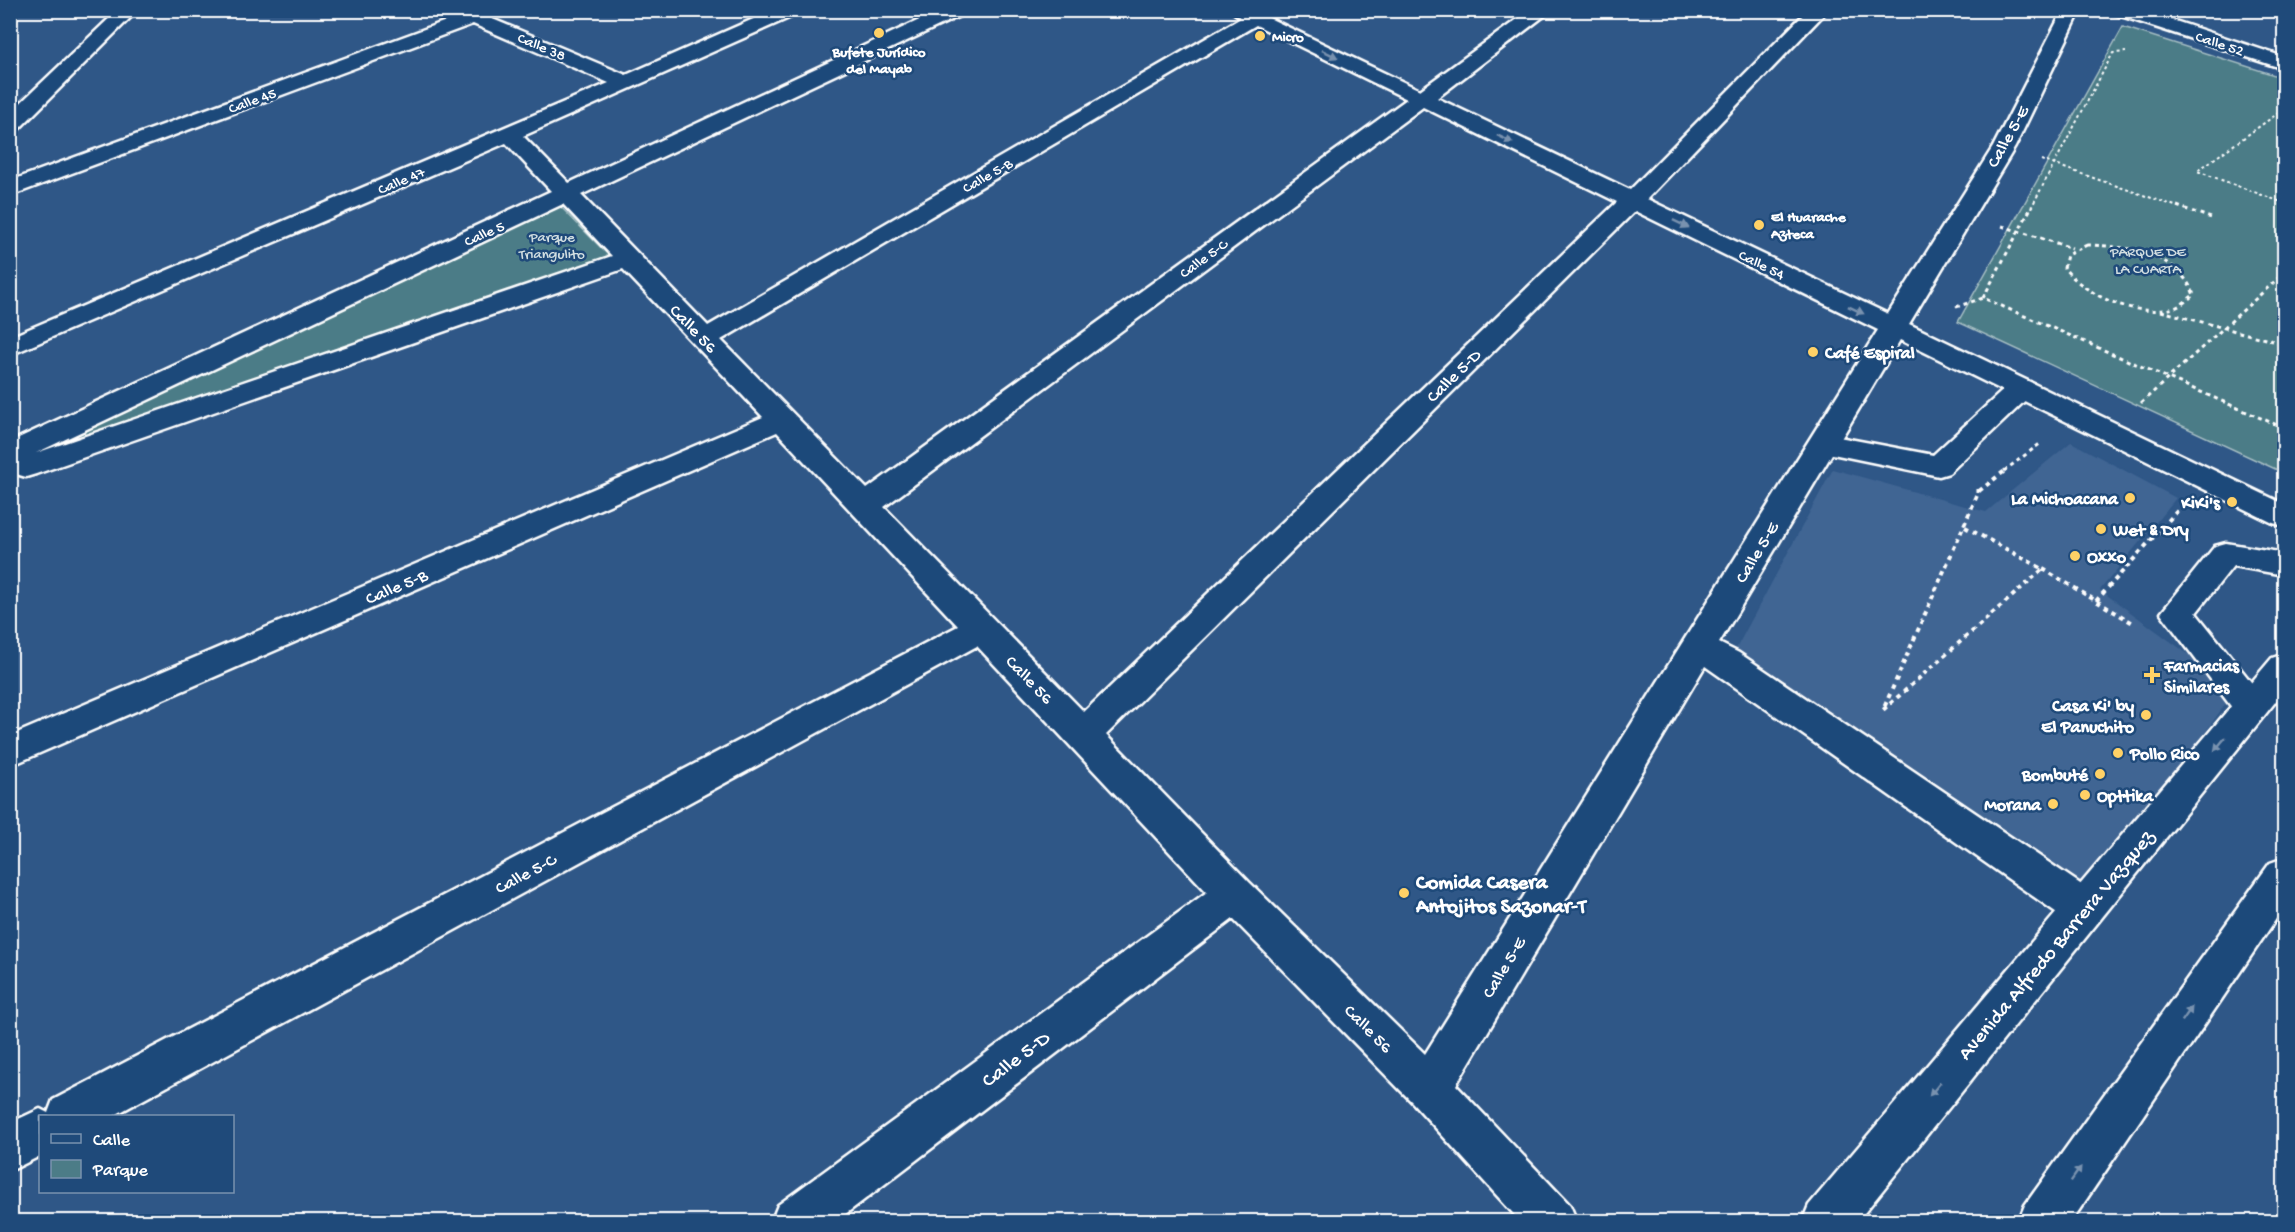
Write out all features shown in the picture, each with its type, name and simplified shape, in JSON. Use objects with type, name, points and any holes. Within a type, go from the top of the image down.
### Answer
[{"type":"street","points":[[10,125],[129,10]]},
{"type":"street","name":"Calle 45","points":[[10,189],[465,14],[494,10]]},
{"type":"street","name":"Calle 47","points":[[10,347],[509,134],[791,10]]},
{"type":"street","name":"Calle 5","points":[[10,454],[957,10]]},
{"type":"street","name":"Calle 5-C","points":[[865,506],[1543,10]]},
{"type":"street","name":"Calle 5-D","points":[[1083,735],[1632,201],[1819,10]]},
{"type":"street","name":"Calle 5-E","points":[[1429,1088],[2004,147],[2072,10]]},
{"type":"street","name":"Calle 52","points":[[2122,10],[2284,63]]},
{"type":"street","name":"Calle 54","points":[[1254,13],[1420,98],[2284,516]]},
{"type":"street","name":"Calle 5-B","points":[[704,339],[1254,13]]},
{"type":"street","name":"Calle 38","points":[[465,14],[627,83]]},
{"type":"street","name":"Calle 56","points":[[509,134],[1235,894],[1429,1088],[1552,1221]]},
{"type":"street","points":[[10,472],[628,259]]},
{"type":"street","points":[[1824,443],[1939,466],[2021,389]]},
{"type":"street","name":"Calle 5-B","points":[[10,752],[781,420]]},
{"type":"street","points":[[2251,707],[2177,614],[2226,554],[2284,564]]},
{"type":"street","name":"Calle 5-C","points":[[71,1115],[981,629]]},
{"type":"street","points":[[1699,648],[1727,662],[2084,909]]},
{"type":"street","name":"Avenida Alfredo Barrera Vazquez","points":[[1826,1221],[2284,667]]},
{"type":"street","points":[[2042,1221],[2284,875]]},
{"type":"street","name":"Calle 5-D","points":[[795,1221],[1235,894]]},
{"type":"street","points":[[10,1148],[39,1133]]},
{"type":"path","points":[[2135,50],[2113,53],[1983,298],[2284,428]]},
{"type":"path","points":[[2284,109],[2197,171],[2284,203]]},
{"type":"path","points":[[2004,147],[2214,219]]},
{"type":"path","points":[[1962,214],[2073,248]]},
{"type":"path","points":[[2156,309],[2175,308],[2188,303],[2194,295],[2192,285],[2183,273],[2158,259],[2127,248],[2087,245],[2073,248],[2064,254],[2062,263],[2065,273],[2076,283],[2112,302],[2156,309],[2284,344]]},
{"type":"path","points":[[2109,432],[2284,273]]},
{"type":"path","points":[[1883,710],[1979,491],[2050,436]]},
{"type":"path","points":[[1968,489],[1979,491]]},
{"type":"path","points":[[2096,601],[2183,505]]},
{"type":"path","points":[[1965,527],[2043,569],[2137,626]]},
{"type":"path","points":[[1883,710],[2043,569]]},
{"type":"path","points":[[1872,705],[1893,717]]},
{"type":"shaded area","points":[[2071,442],[2176,498],[2100,590],[2236,689],[2091,893],[1731,658],[1833,469],[1986,512]]},
{"type":"green space","name":"PARQUE DE LA CUARTA","points":[[2123,27],[2284,78],[2284,473],[1958,322]]},
{"type":"green space","name":"Parque Triangulito","points":[[560,206],[611,258],[30,456]]},
{"type":"place","name":"Bufete Jurídico del Mayab","points":[[879,33]]},
{"type":"place","name":"Micro","points":[[1260,36]]},
{"type":"place","name":"El Huarache Azteca","points":[[1759,225]]},
{"type":"place","name":"Café Espiral","points":[[1813,352]]},
{"type":"place","name":"La Michoacana","points":[[2130,498]]},
{"type":"place","name":"KiKi's","points":[[2232,502]]},
{"type":"place","name":"Wet & Dry","points":[[2101,529]]},
{"type":"place","name":"Oxxo","points":[[2075,556]]},
{"type":"place","name":"Farmacias Similares","points":[[2152,675]]},
{"type":"place","name":"Casa Ki' by El Panuchito","points":[[2146,715]]},
{"type":"place","name":"Pollo Rico","points":[[2118,753]]},
{"type":"place","name":"Bombuté","points":[[2100,774]]},
{"type":"place","name":"Opttika","points":[[2085,795]]},
{"type":"place","name":"Morana","points":[[2053,804]]},
{"type":"place","name":"Comida Casera Antojitos Sazonar-T","points":[[1404,893]]}]
